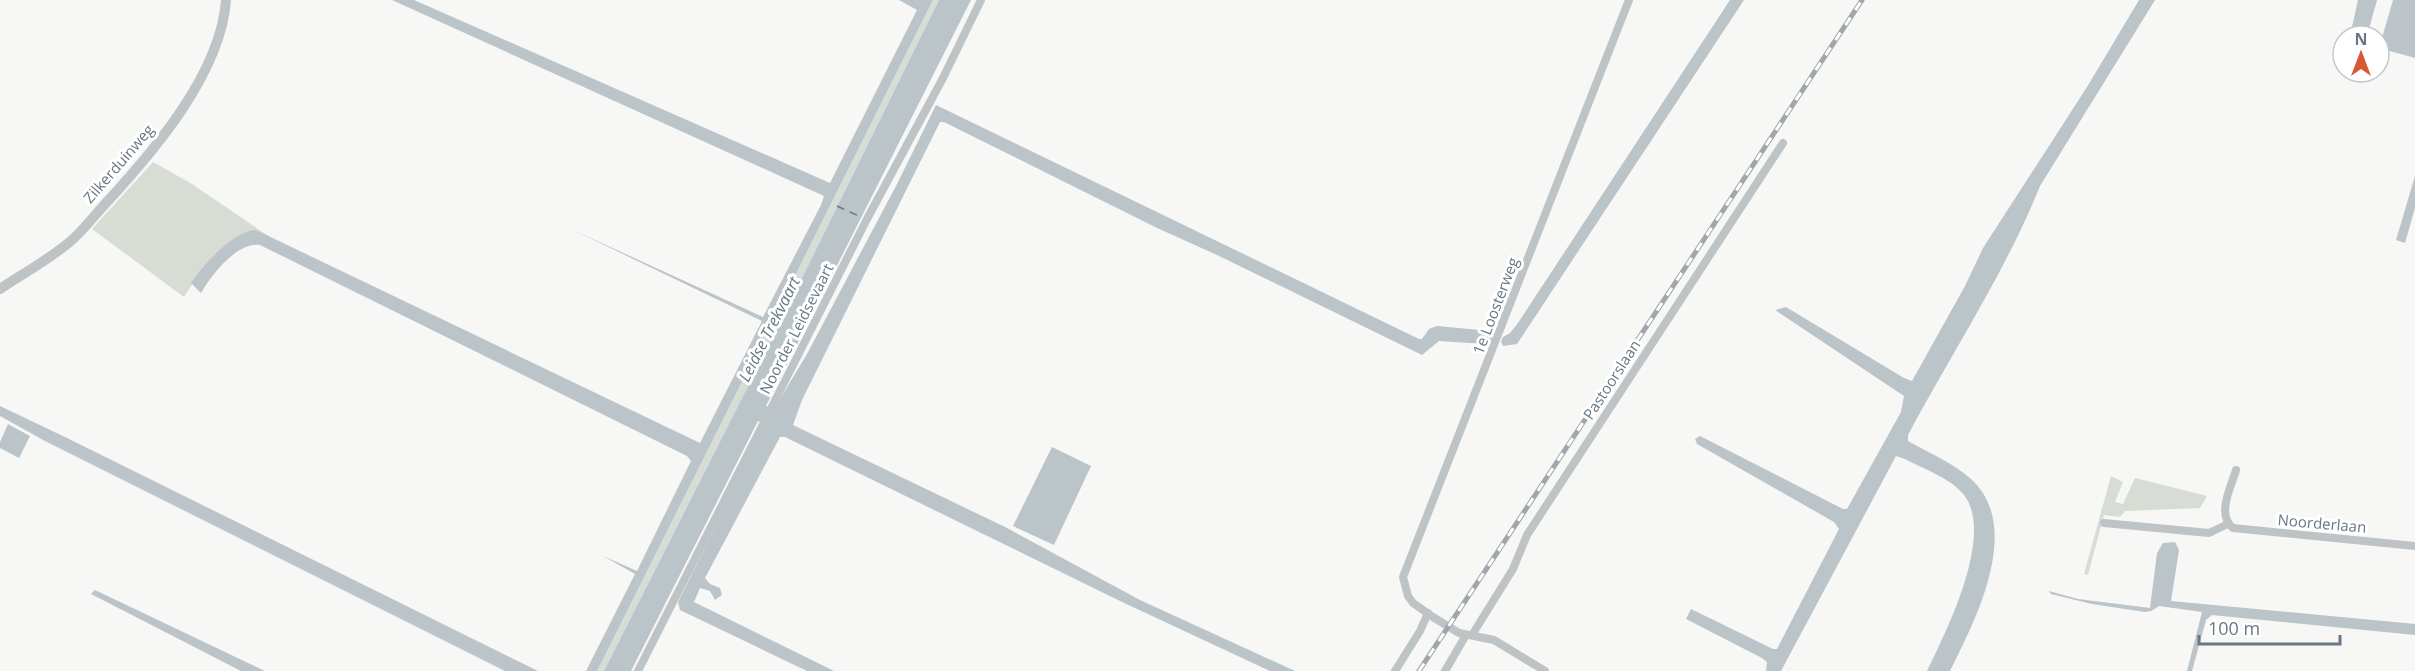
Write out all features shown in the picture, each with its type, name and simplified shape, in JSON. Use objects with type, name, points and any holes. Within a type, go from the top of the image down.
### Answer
[{"type":"street","name":"Zilkerduinweg","points":[[218,0],[221,27]]},
{"type":"street","name":"Zilkerduinweg","points":[[0,290],[73,239],[130,177],[181,111],[207,64],[221,27],[226,0]]},
{"type":"street","name":"Noorder Leidsevaart","points":[[638,671],[867,219],[943,78],[981,0]]},
{"type":"street","name":"1e Loosterweg","points":[[1469,635],[1459,633],[1413,603],[1404,586],[1406,567],[1502,328],[1629,0]]},
{"type":"street","name":"Pastoorslaan","points":[[1469,635],[1513,569],[1527,534],[1783,143]]},
{"type":"street","points":[[2104,524],[2214,532],[2228,524],[2225,512],[2236,471]]},
{"type":"street","name":"Noorderlaan","points":[[2228,524],[2235,529],[2415,546]]},
{"type":"street","points":[[1395,671],[1420,631],[1428,613]]},
{"type":"street","points":[[1445,671],[1469,635],[1494,640],[1545,671]]},
{"type":"shaded area","points":[[392,0],[414,0],[830,183],[917,10],[899,0],[933,0],[597,671],[586,671],[635,574],[603,556],[637,571],[691,461],[687,456],[260,245],[251,245],[234,254],[218,269],[201,293],[191,283],[229,242],[248,231],[256,230],[700,443],[762,321],[571,229],[763,317],[824,196]]},
{"type":"shaded area","points":[[933,0],[939,0],[775,333],[604,671],[597,671]]},
{"type":"shaded area","points":[[939,0],[971,0],[766,406],[774,409],[807,354],[936,105],[1419,339],[1422,339],[1429,329],[1437,326],[1491,331],[1493,335],[1491,342],[1485,344],[1439,341],[1422,355],[940,122],[802,400],[793,425],[1005,527],[1140,600],[1295,671],[1270,671],[1120,601],[785,437],[780,437],[705,578],[710,584],[720,588],[722,595],[715,600],[710,591],[700,588],[694,602],[834,671],[807,671],[680,610],[678,602],[766,425],[758,421],[631,671],[604,671],[775,333]]},
{"type":"shaded area","points":[[1730,0],[1744,0],[1517,344],[1503,346],[1501,342],[1503,337],[1510,333],[1518,323]]},
{"type":"shaded area","points":[[2139,0],[2155,0],[2040,186],[2011,250],[1908,435],[1908,441],[1949,463],[1971,479],[1986,499],[1994,522],[1994,548],[1990,574],[1982,601],[1950,671],[1927,671],[1945,633],[1964,583],[1971,558],[1974,534],[1972,512],[1964,495],[1952,484],[1896,456],[1781,671],[1766,671],[1767,662],[1762,658],[1686,619],[1691,609],[1777,649],[1839,529],[1834,522],[1697,444],[1695,439],[1700,436],[1847,509],[1901,412],[1904,396],[1775,310],[1786,307],[1912,381],[1965,286],[1983,248],[2087,87]]},
{"type":"shaded area","points":[[2358,0],[2377,0],[2370,24],[2353,24]]},
{"type":"shaded area","points":[[2393,0],[2415,0],[2415,58],[2391,51],[2391,24],[2386,24]]},
{"type":"shaded area","points":[[153,162],[192,184],[270,237],[256,230],[203,267],[184,297],[92,229]]},
{"type":"shaded area","points":[[2415,176],[2415,208],[2405,243],[2396,240]]},
{"type":"shaded area","points":[[0,406],[538,671],[505,671],[45,441],[0,416]]},
{"type":"shaded area","points":[[8,424],[30,436],[19,458],[0,448],[0,442]]},
{"type":"shaded area","points":[[1052,447],[1091,466],[1054,545],[1013,526]]},
{"type":"shaded area","points":[[2111,476],[2123,482],[2115,502],[2123,504],[2135,478],[2207,496],[2200,508],[2125,511],[2120,517],[2104,515],[2088,575],[2084,574]]},
{"type":"shaded area","points":[[2175,542],[2179,550],[2171,601],[2415,624],[2415,635],[2212,615],[2206,620],[2192,671],[2187,671],[2202,612],[2159,606],[2145,612],[2092,604],[2051,594],[2049,591],[2078,599],[2150,608],[2157,553],[2163,543]]},
{"type":"shaded area","points":[[95,590],[265,671],[241,671],[91,594]]},
{"type":"ferry route","points":[[837,206],[861,217]]},
{"type":"railway","points":[[1419,671],[1862,0]]},
{"type":"water label","name":"Leidse Trekvaart","points":[[769,329]]}]
